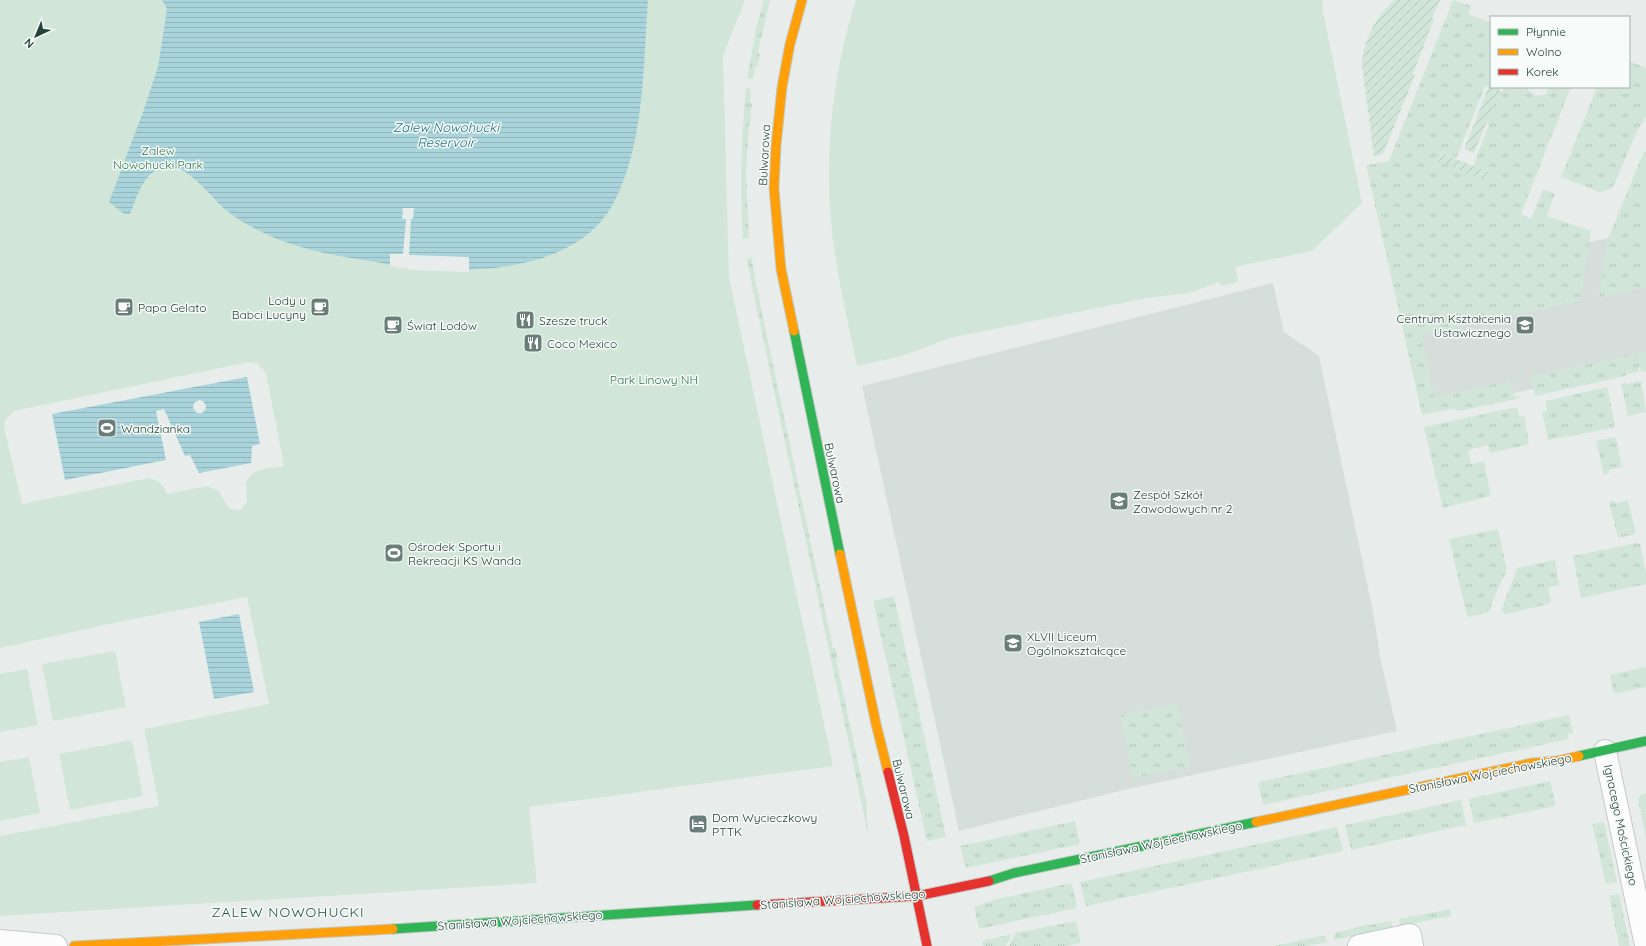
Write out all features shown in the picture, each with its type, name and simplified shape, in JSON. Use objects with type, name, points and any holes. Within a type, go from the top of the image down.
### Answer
[{"type":"street","name":"Bulwarowa","points":[[802,0],[790,44],[783,80],[776,146],[774,188],[781,269],[876,724],[904,836],[927,946]]},
{"type":"street","name":"Stanisława Wojciechowskiego","points":[[74,946],[351,932],[621,913],[917,896],[981,883],[1022,872],[1532,763],[1557,761],[1646,741]]},
{"type":"street","name":"Ignacego Mościckiego","points":[[1605,751],[1646,946]]},
{"type":"street","points":[[0,940],[56,946]]},
{"type":"street","points":[[1359,946],[1411,940]]},
{"type":"shaded area","name":"Centrum Kształcenia Ustawicznego","points":[[1646,230],[1646,366],[1425,411],[1393,283]]},
{"type":"shaded area","name":"Zespół Szkół Zawodowych nr 2","points":[[1273,283],[1284,332],[1319,356],[1374,616],[1380,656],[1397,731],[1128,789],[959,831],[862,386]]},
{"type":"green space","name":"Ośrodek Sportu i Rekreacji KS Wanda","points":[[0,0],[745,0],[723,56],[729,277],[833,766],[529,807],[537,883],[0,916],[0,836],[159,806],[144,729],[269,704],[247,597],[123,621],[0,648]],"holes":[[[249,362],[258,364],[266,373],[284,466],[263,469],[254,473],[246,482],[247,502],[239,510],[228,507],[219,491],[207,486],[167,494],[160,483],[149,478],[22,504],[4,427],[5,420],[14,411]]]},
{"type":"green space","points":[[764,0],[770,0],[758,52],[760,53],[758,66],[755,66],[753,79],[747,78],[756,29]]},
{"type":"green space","points":[[856,0],[1323,0],[1322,7],[1362,203],[1312,251],[1235,267],[1238,282],[1221,286],[1219,282],[1189,293],[1147,298],[950,338],[902,356],[857,366],[834,249],[829,174],[832,114],[836,85],[841,56]]},
{"type":"green space","points":[[1395,0],[1440,0],[1432,18],[1434,19],[1413,74],[1415,75],[1383,154],[1374,156],[1362,66],[1363,57],[1368,38],[1376,21]]},
{"type":"green space","points":[[1453,0],[1471,6],[1468,14],[1490,23],[1490,84],[1489,87],[1485,86],[1456,159],[1438,152],[1435,160],[1491,173],[1473,166],[1489,125],[1486,123],[1499,91],[1502,92],[1504,88],[1528,88],[1532,94],[1540,95],[1546,94],[1549,88],[1571,88],[1521,214],[1531,219],[1543,189],[1555,194],[1547,216],[1591,231],[1580,301],[1421,335],[1434,397],[1510,381],[1514,397],[1518,396],[1521,398],[1460,411],[1452,409],[1422,415],[1366,165],[1389,161]]},
{"type":"green space","points":[[1630,61],[1646,68],[1646,116],[1638,129],[1614,185],[1608,190],[1599,192],[1561,177],[1597,88],[1630,88]]},
{"type":"green space","points":[[1490,84],[1490,88],[1501,88],[1474,153],[1464,149]]},
{"type":"green space","points":[[746,88],[751,89],[750,103],[752,103],[746,172],[749,238],[743,239],[742,164]]},
{"type":"green space","points":[[1644,151],[1646,152],[1646,287],[1599,297],[1606,244]]},
{"type":"green space","points":[[1438,152],[1491,173],[1487,181],[1435,160]]},
{"type":"green space","points":[[752,258],[757,289],[833,648],[835,648],[838,658],[836,659],[866,800],[868,834],[753,291],[747,259]]},
{"type":"green space","points":[[1646,352],[1646,371],[1641,372],[1637,354]]},
{"type":"green space","points":[[1635,354],[1639,371],[1625,376],[1535,396],[1531,376]]},
{"type":"green space","points":[[1641,381],[1646,412],[1628,416],[1621,384]]},
{"type":"green space","points":[[1607,387],[1615,425],[1613,428],[1548,440],[1542,412],[1547,411],[1545,401]]},
{"type":"green space","points":[[1517,407],[1520,417],[1524,416],[1529,442],[1526,445],[1490,453],[1488,445],[1468,450],[1471,464],[1484,461],[1491,496],[1443,508],[1424,427]]},
{"type":"green space","points":[[1616,437],[1622,467],[1609,470],[1609,473],[1604,475],[1596,441]]},
{"type":"green space","points":[[1628,500],[1636,534],[1618,538],[1609,502],[1615,501],[1616,503]]},
{"type":"green space","points":[[1498,529],[1507,570],[1489,612],[1469,617],[1467,616],[1449,539]]},
{"type":"green space","points":[[1636,543],[1640,544],[1646,573],[1646,584],[1581,598],[1573,556]]},
{"type":"green space","points":[[1555,560],[1559,585],[1548,588],[1551,601],[1548,604],[1506,614],[1501,612],[1517,568]]},
{"type":"green space","points":[[894,596],[946,837],[927,841],[873,601]]},
{"type":"green space","points":[[115,651],[126,707],[53,721],[42,664]]},
{"type":"green space","points":[[1646,667],[1646,687],[1614,694],[1610,675]]},
{"type":"green space","points":[[27,669],[38,725],[0,732],[0,674]]},
{"type":"green space","points":[[1177,704],[1190,766],[1133,778],[1120,716]]},
{"type":"green space","points":[[1569,715],[1573,733],[1568,734],[1569,739],[1263,805],[1258,782]]},
{"type":"green space","points":[[132,740],[143,796],[70,810],[59,754]]},
{"type":"green space","points":[[29,757],[40,813],[0,821],[0,762]]},
{"type":"green space","points":[[1550,781],[1556,806],[1474,823],[1469,799]]},
{"type":"green space","points":[[1646,793],[1646,838],[1638,799],[1640,795]]},
{"type":"green space","points":[[1461,800],[1466,825],[1351,850],[1345,825]]},
{"type":"green space","points":[[1075,821],[1080,844],[966,868],[960,846]]},
{"type":"green space","points":[[1604,822],[1617,882],[1606,884],[1592,824]]},
{"type":"green space","points":[[1337,827],[1343,851],[1086,906],[1080,882]]},
{"type":"green space","points":[[1072,883],[1077,908],[979,929],[974,907],[997,899]]},
{"type":"green space","points":[[1619,894],[1630,946],[1619,946],[1609,896]]},
{"type":"green space","points":[[1450,909],[1451,916],[1400,926],[1399,919]]},
{"type":"green space","points":[[1076,921],[1081,943],[1067,946],[1009,946],[1015,933]]},
{"type":"green space","points":[[1391,921],[1393,928],[1334,940],[1335,933],[1369,924]]},
{"type":"green space","points":[[1012,934],[1006,946],[983,946],[982,941]]},
{"type":"green space","points":[[1325,935],[1327,942],[1307,946],[1274,946]]},
{"type":"water","name":"Zalew Nowohucki Reservoir","points":[[162,0],[648,0],[641,104],[631,156],[623,181],[613,204],[597,226],[576,242],[552,254],[525,263],[497,268],[468,270],[441,270],[404,267],[328,254],[288,243],[257,230],[239,219],[226,210],[190,175],[174,167],[157,169],[151,174],[146,179],[138,193],[130,214],[124,214],[109,202],[143,112],[158,67],[167,9]]},
{"type":"water","name":"Wandzianka","points":[[247,377],[260,444],[252,446],[251,463],[199,473],[190,455],[185,456],[164,409],[156,411],[166,460],[65,480],[52,414]],"holes":[[[199,400],[203,401],[206,406],[205,410],[202,413],[197,413],[193,408],[194,403]]]},
{"type":"water","points":[[239,614],[254,692],[214,699],[199,622]]},
{"type":"pier","points":[[403,208],[414,208],[413,219],[411,219],[409,255],[469,257],[469,272],[414,270],[390,266],[390,254],[403,254],[406,219],[402,219]]},
{"type":"traffic: fast","points":[[794,331],[840,554]]},
{"type":"traffic: fast","points":[[1579,756],[1646,741]]},
{"type":"traffic: fast","points":[[989,881],[1014,873],[1256,822]]},
{"type":"traffic: fast","points":[[393,929],[757,905]]},
{"type":"traffic: slow","points":[[794,331],[781,269],[774,188],[776,146],[782,87],[790,44],[802,0]]},
{"type":"traffic: slow","points":[[840,554],[876,724],[888,772]]},
{"type":"traffic: slow","points":[[1256,822],[1532,763],[1557,761],[1579,756]]},
{"type":"traffic: slow","points":[[74,946],[393,929]]},
{"type":"traffic: jam","points":[[888,772],[904,836],[927,946]]},
{"type":"traffic: jam","points":[[757,905],[917,896],[989,881]]},
{"type":"place","name":"Papa Gelato","points":[[124,307]]},
{"type":"place","name":"Lody u Babci Lucyny","points":[[320,307]]},
{"type":"place","name":"Szesze truck","points":[[525,320]]},
{"type":"place","name":"Świat Lodów","points":[[393,325]]},
{"type":"place","name":"Centrum Kształcenia Ustawicznego","points":[[1525,325]]},
{"type":"place","name":"Coco Mexico","points":[[533,343]]},
{"type":"place","name":"Wandzianka","points":[[107,428]]},
{"type":"place","name":"Zespół Szkół Zawodowych nr 2","points":[[1119,501]]},
{"type":"place","name":"Ośrodek Sportu i Rekreacji KS Wanda","points":[[394,553]]},
{"type":"place","name":"XLVII Liceum Ogólnokształcące","points":[[1013,643]]},
{"type":"place","name":"Dom Wycieczkowy PTTK","points":[[698,824]]},
{"type":"district","name":"ZALEW NOWOHUCKI","points":[[288,912]]},
{"type":"park label","name":"Zalew Nowohucki Park","points":[[158,157]]},
{"type":"park label","name":"Park Linowy NH","points":[[654,379]]}]
